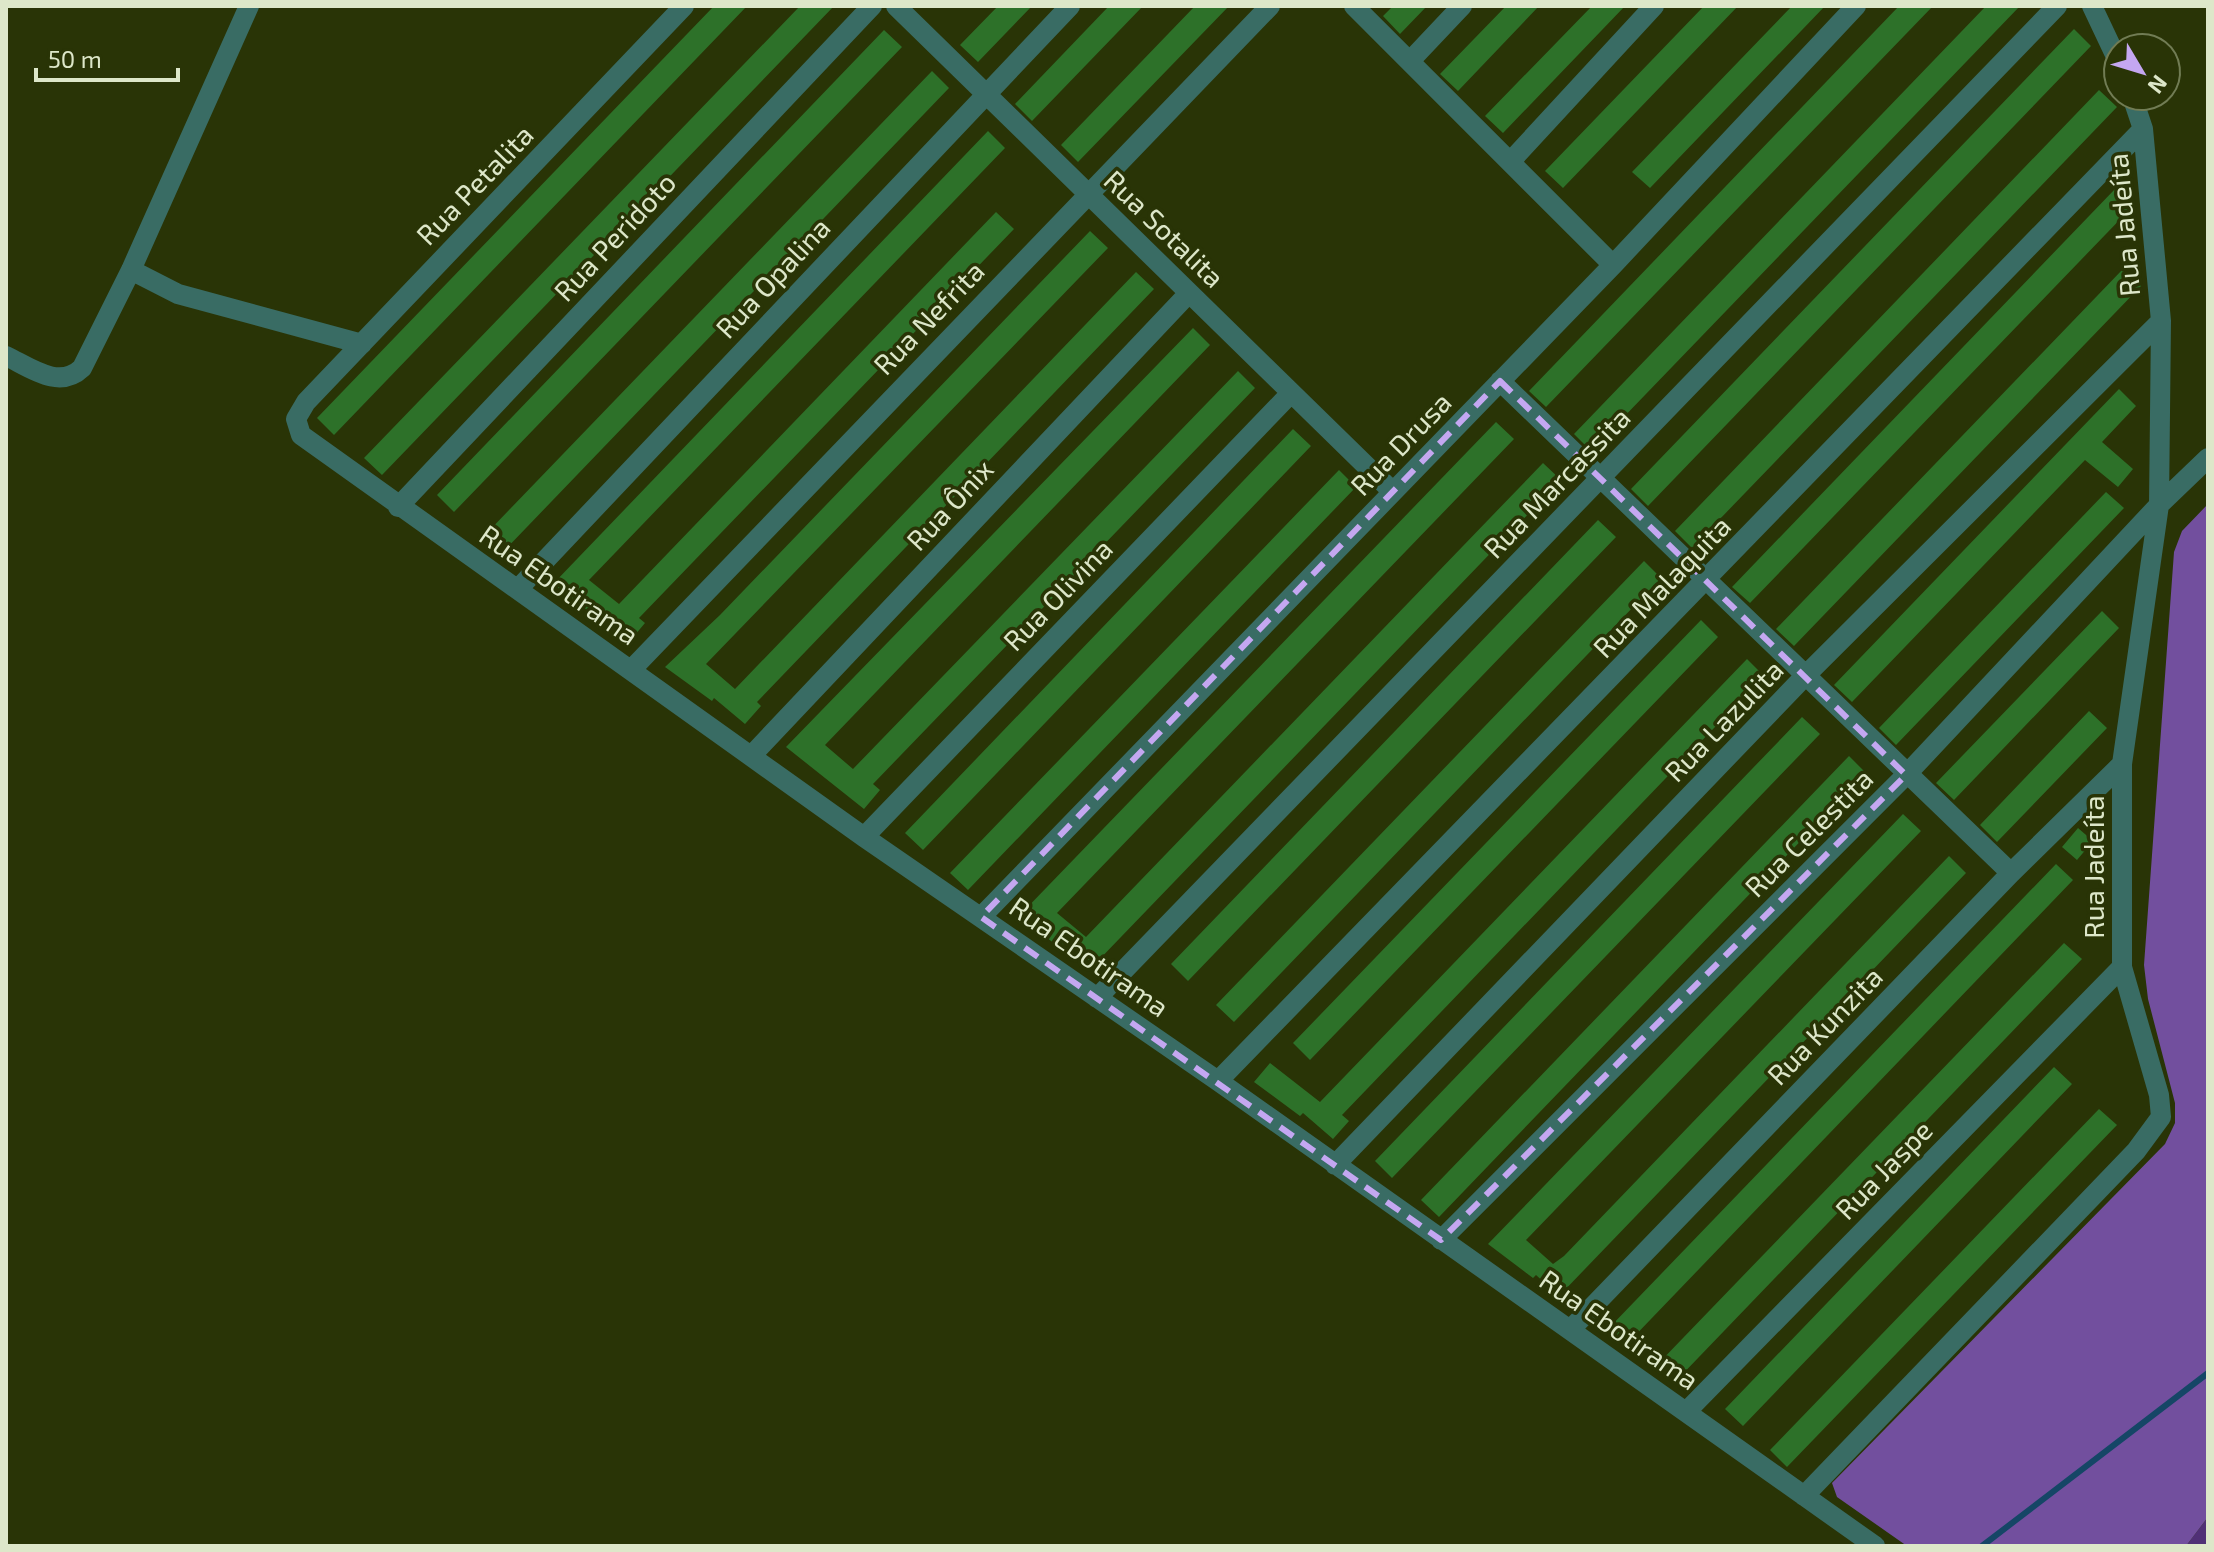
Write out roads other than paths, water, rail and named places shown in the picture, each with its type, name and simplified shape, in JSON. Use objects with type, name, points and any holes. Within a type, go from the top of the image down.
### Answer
[{"type":"street","points":[[6,356],[48,376],[73,377],[82,368],[131,270],[249,6]]},
{"type":"street","name":"Rua Petalita","points":[[306,402],[684,6]]},
{"type":"street","name":"Rua Peridoto","points":[[398,507],[872,6]]},
{"type":"street","name":"Rua Sotalita","points":[[896,6],[1393,492]]},
{"type":"street","name":"Rua Opalina","points":[[518,589],[1070,6]]},
{"type":"street","name":"Rua Nefrita","points":[[631,670],[1270,6]]},
{"type":"street","points":[[1354,6],[1613,265]]},
{"type":"street","points":[[1410,61],[1462,6]]},
{"type":"street","points":[[1510,162],[1654,6]]},
{"type":"street","name":"Rua Drusa","points":[[981,917],[1613,265],[1856,6]]},
{"type":"street","name":"Rua Marcassita","points":[[1097,998],[2057,6]]},
{"type":"street","points":[[2092,6],[2104,32]]},
{"type":"street","name":"Rua Jadeíta","points":[[1804,1496],[2158,1126],[2162,1108],[2122,967],[2122,764],[2159,505],[2161,321],[2143,129],[2137,112]]},
{"type":"street","name":"Rua Malaquita","points":[[1218,1081],[2143,129]]},
{"type":"street","points":[[131,270],[178,294],[362,344]]},
{"type":"street","name":"Rua Ônix","points":[[751,756],[1189,293]]},
{"type":"street","name":"Rua Lazulita","points":[[1335,1165],[1804,677],[2161,321]]},
{"type":"street","points":[[1500,381],[2011,873]]},
{"type":"street","name":"Rua Olivina","points":[[864,837],[1291,393]]},
{"type":"street","name":"Rua Ebotirama","points":[[306,402],[296,419],[301,435],[398,507],[518,589],[864,837],[1571,1329],[1875,1546]]},
{"type":"street","name":"Rua Celestita","points":[[1441,1240],[1906,775],[2159,505],[2208,458]]},
{"type":"street","name":"Rua Kunzita","points":[[1571,1329],[2011,873],[2122,764]]},
{"type":"street","name":"Rua Jaspe","points":[[1686,1412],[2122,967]]},
{"type":"waterway","points":[[1982,1546],[2208,1373]]}]
